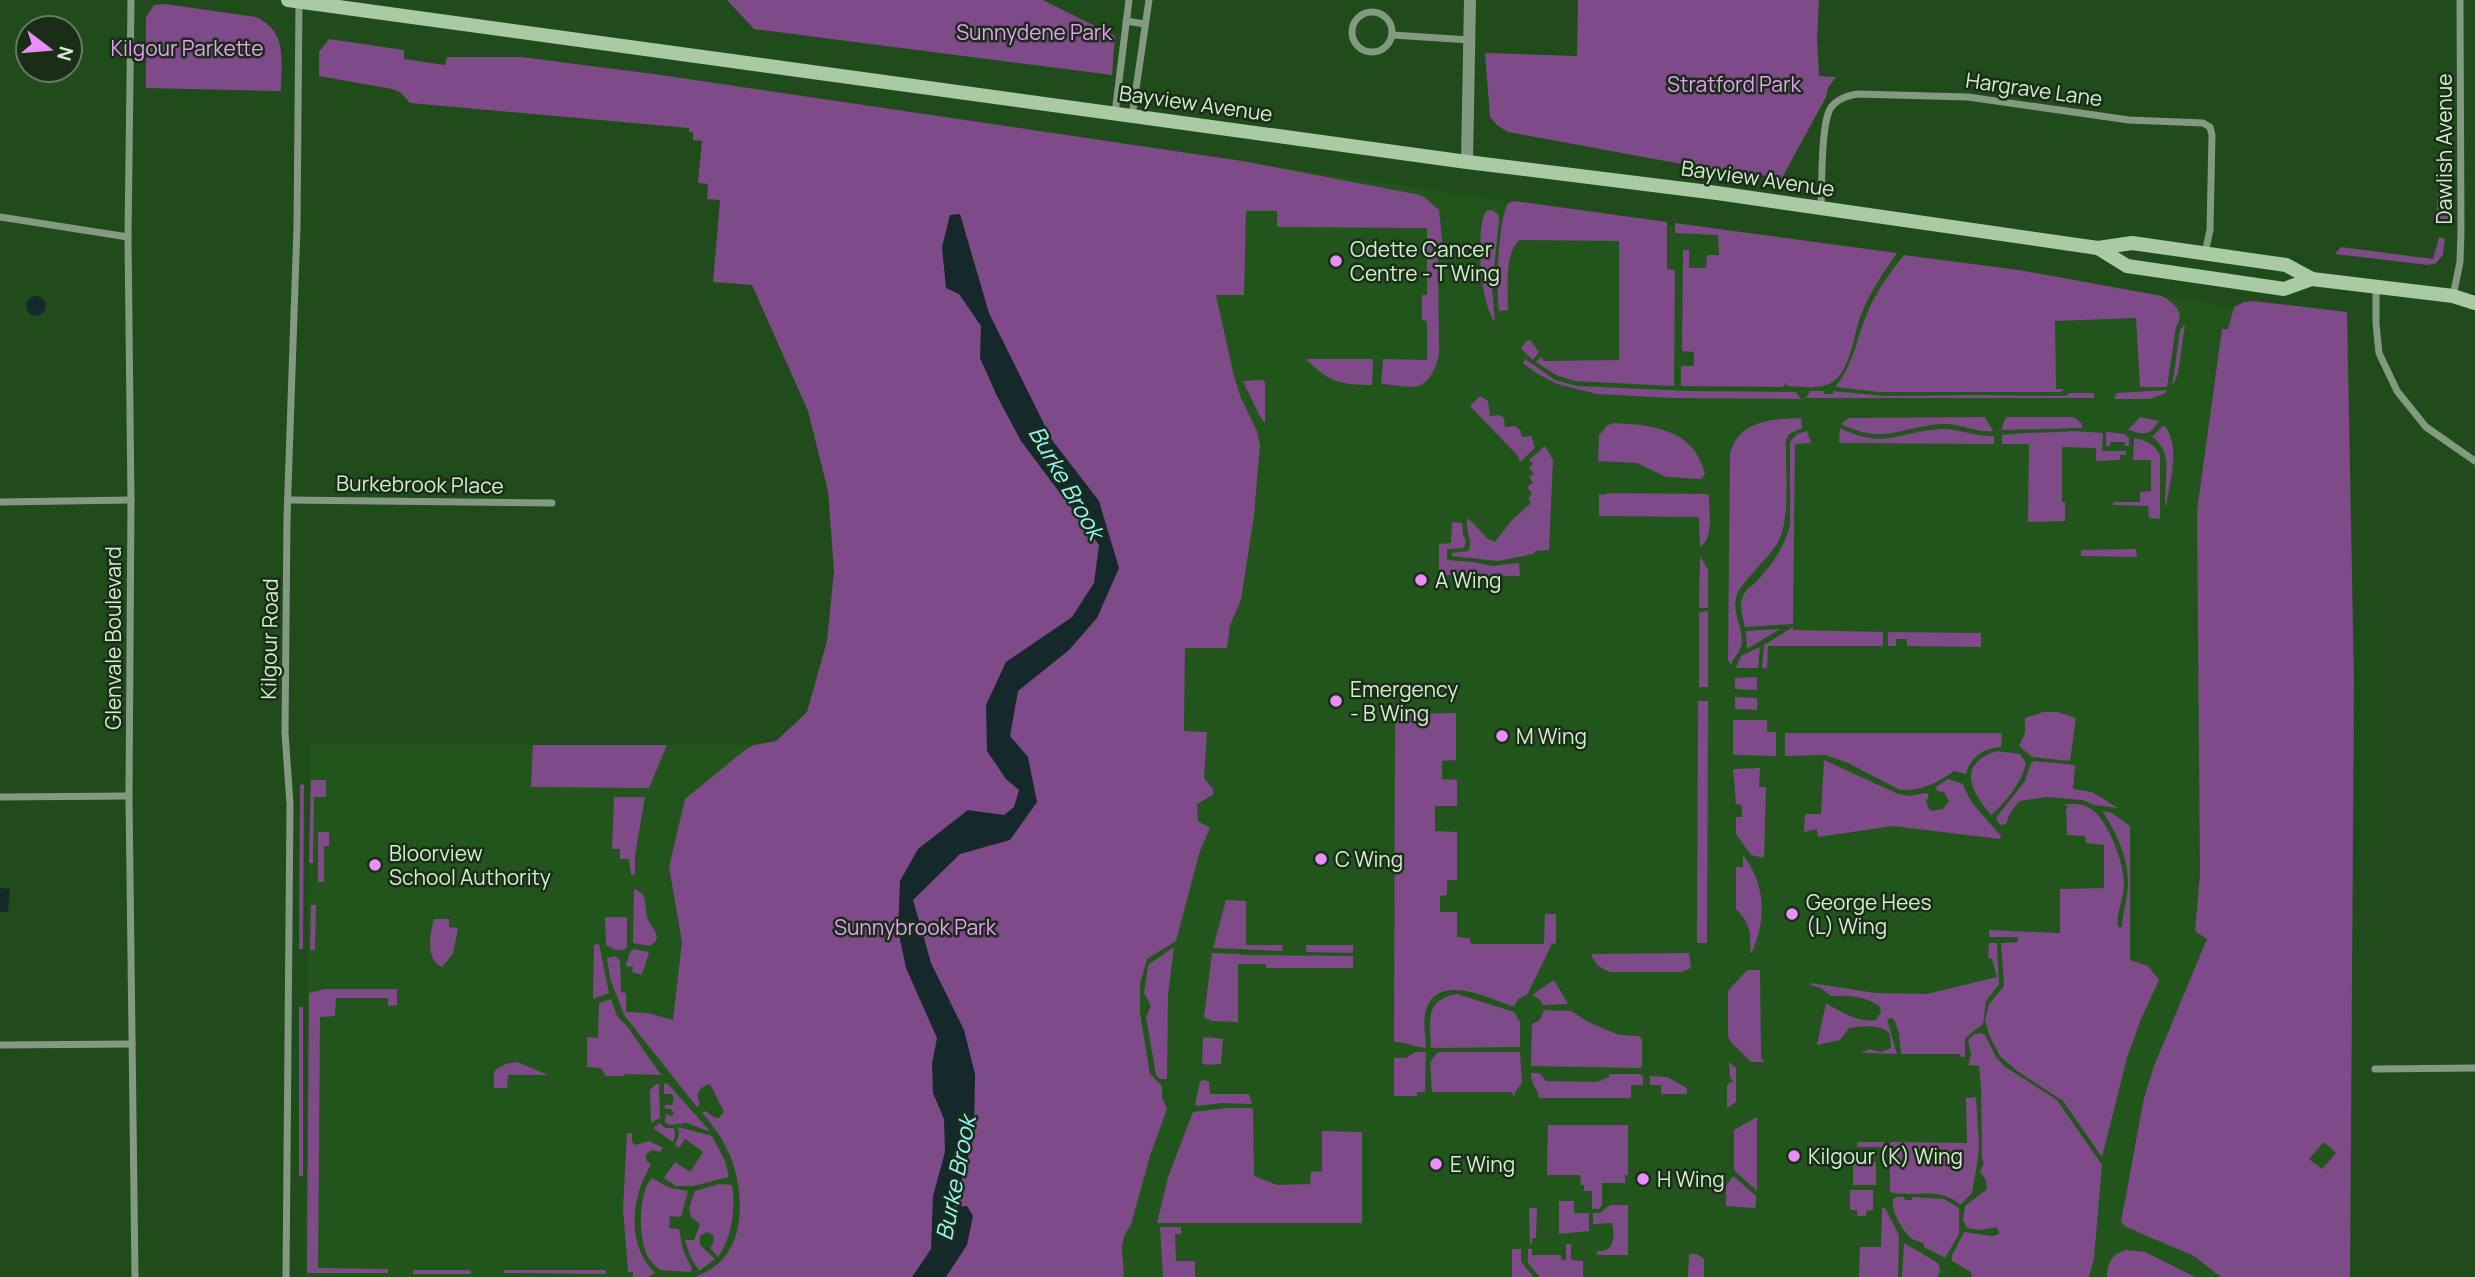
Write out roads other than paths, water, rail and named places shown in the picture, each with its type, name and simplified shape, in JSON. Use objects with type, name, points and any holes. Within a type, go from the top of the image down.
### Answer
[{"type":"main road","name":"Bayview Avenue","points":[[293,1],[2098,248],[2132,243],[2286,265],[2312,279],[2376,288],[2453,296],[2475,294]]},
{"type":"main road","name":"Bayview Avenue","points":[[2098,248],[2127,266],[2284,289],[2312,279]]},
{"type":"main road","name":"Bayview Avenue","points":[[2453,296],[2475,303]]},
{"type":"street","name":"Glenvale Boulevard","points":[[131,0],[128,237],[131,500],[129,796],[135,1277]]},
{"type":"street","points":[[1115,113],[1129,0]]},
{"type":"street","points":[[1132,116],[1149,0]]},
{"type":"street","points":[[1467,162],[1470,0]]},
{"type":"street","name":"Dawlish Avenue","points":[[2453,296],[2460,262],[2461,231],[2460,0]]},
{"type":"street","name":"Kilgour Road","points":[[286,1277],[290,817],[285,733],[288,500],[297,227],[293,1]]},
{"type":"street","points":[[1372,12],[1385,17],[1392,28],[1392,35],[1386,47],[1369,52],[1362,50],[1354,41],[1352,28],[1359,17],[1372,12]]},
{"type":"street","points":[[1126,22],[1146,24]]},
{"type":"street","points":[[1392,35],[1469,40]]},
{"type":"street","name":"Hargrave Lane","points":[[1821,208],[1824,150],[1830,110],[1839,99],[1847,96],[1952,96],[2129,120],[2203,123],[2210,127],[2212,135],[2210,230],[2204,253]]},
{"type":"street","points":[[0,217],[128,237]]},
{"type":"street","points":[[2376,288],[2375,324],[2379,353],[2397,391],[2426,427],[2475,461]]},
{"type":"street","points":[[0,502],[131,500]]},
{"type":"street","name":"Burkebrook Place","points":[[288,500],[552,503]]},
{"type":"street","points":[[0,797],[129,796]]},
{"type":"street","points":[[0,1045],[132,1044]]},
{"type":"street","points":[[2375,1069],[2475,1068]]},
{"type":"water","name":"Burke Brook","points":[[960,214],[989,313],[1052,440],[1099,501],[1119,568],[1097,618],[1069,650],[1018,691],[1010,736],[1028,757],[1037,802],[1010,840],[960,854],[913,900],[931,963],[964,1030],[975,1074],[974,1136],[954,1207],[967,1206],[973,1216],[967,1245],[946,1277],[912,1277],[931,1249],[933,1196],[945,1152],[944,1119],[933,1093],[932,1064],[937,1038],[906,968],[898,930],[900,881],[918,849],[968,810],[1004,815],[1014,807],[1019,790],[1006,779],[987,751],[986,705],[1006,662],[1072,617],[1094,583],[1099,545],[1021,441],[980,358],[981,326],[959,294],[946,288],[942,247],[950,215]]},
{"type":"water","points":[[36,296],[43,299],[46,306],[43,313],[36,316],[29,313],[26,306],[29,299]]},
{"type":"water","points":[[0,888],[10,889],[8,912],[0,912]]},
{"type":"place","name":"Odette Cancer Centre - T Wing","points":[[1336,261]]},
{"type":"place","name":"A Wing","points":[[1421,580]]},
{"type":"place","name":"Emergency - B Wing","points":[[1336,701]]},
{"type":"place","name":"M Wing","points":[[1502,736]]},
{"type":"place","name":"C Wing","points":[[1321,859]]},
{"type":"place","name":"Bloorview School Authority","points":[[375,865]]},
{"type":"place","name":"George Hees (L) Wing","points":[[1792,914]]},
{"type":"place","name":"Kilgour (K) Wing","points":[[1794,1156]]},
{"type":"place","name":"E Wing","points":[[1436,1164]]},
{"type":"place","name":"H Wing","points":[[1643,1179]]},
{"type":"park label","name":"Sunnydene Park","points":[[1034,32]]},
{"type":"park label","name":"Kilgour Parkette","points":[[187,48]]},
{"type":"park label","name":"Stratford Park","points":[[1734,84]]},
{"type":"park label","name":"Sunnybrook Park","points":[[915,927]]}]
